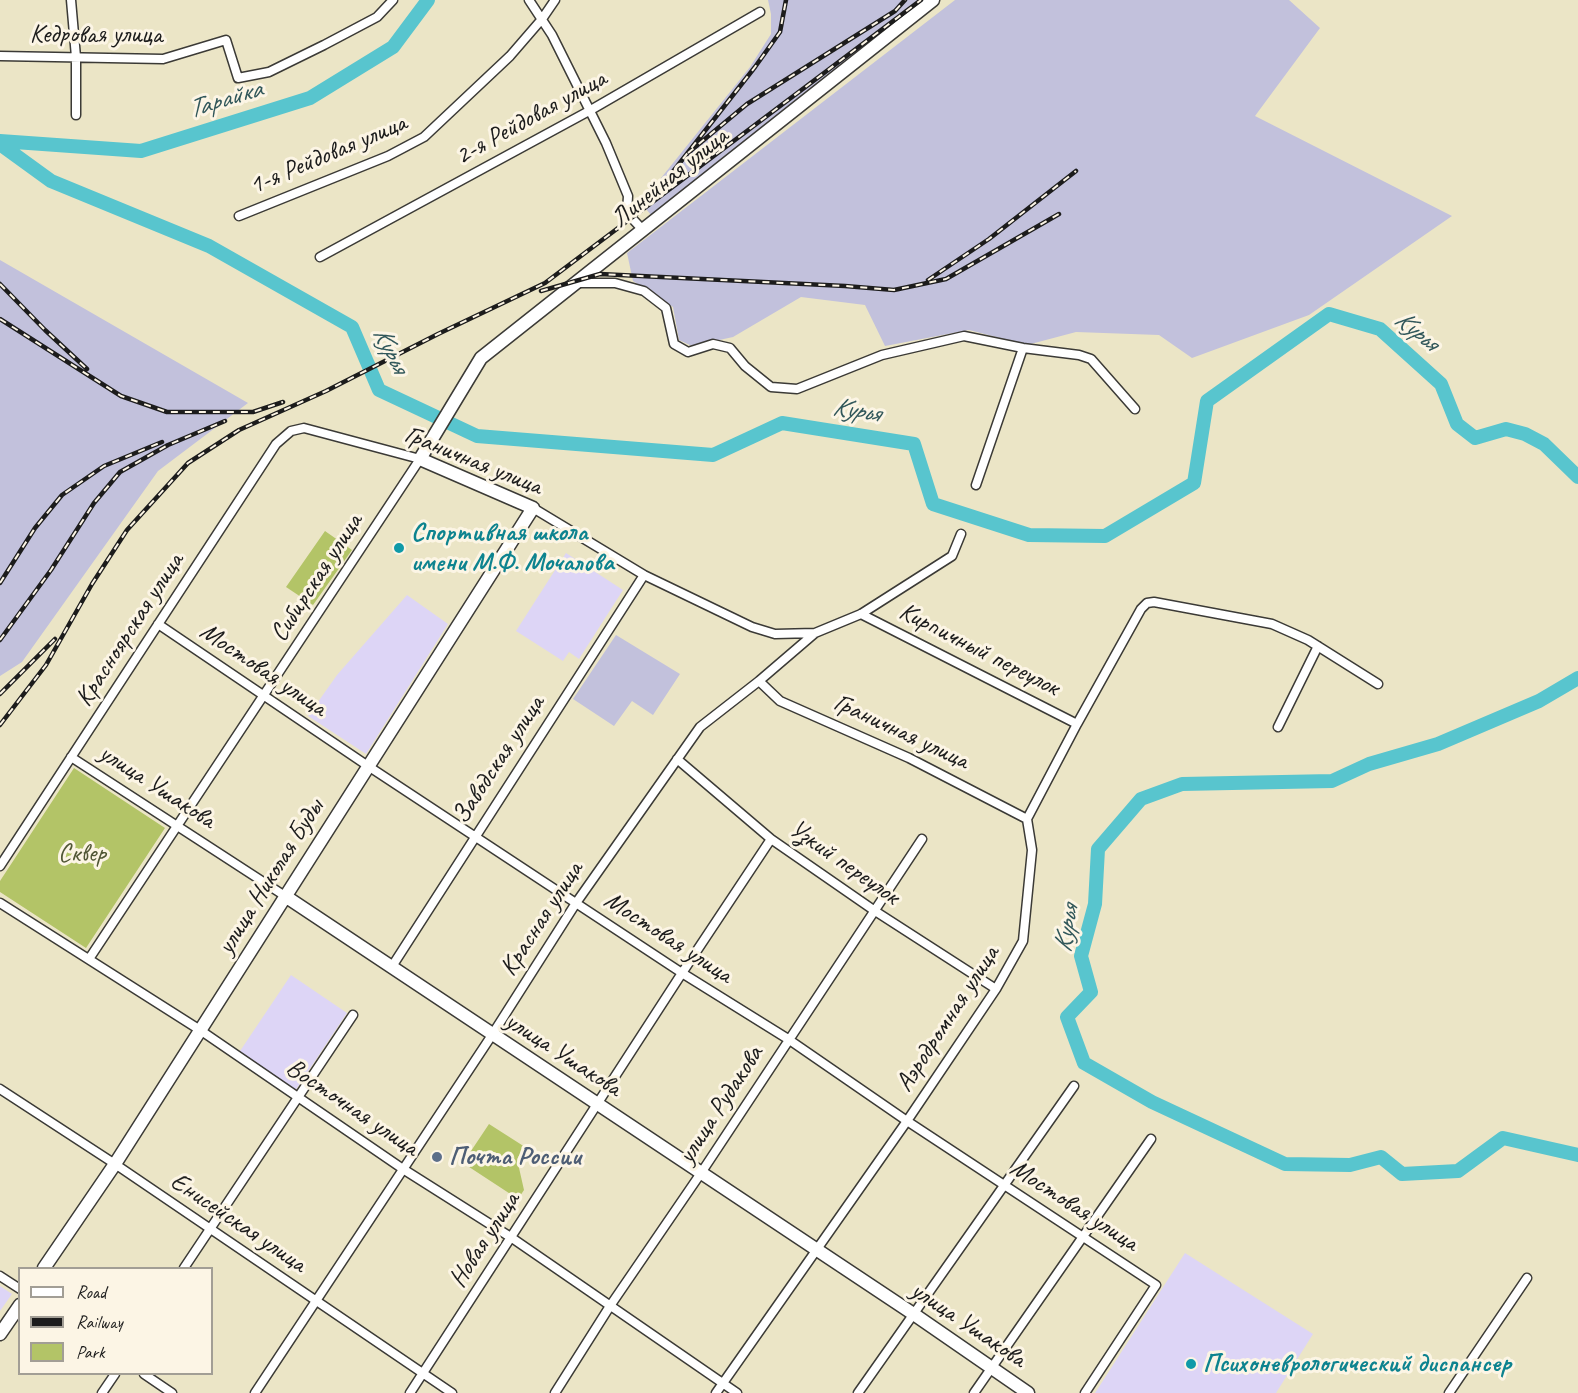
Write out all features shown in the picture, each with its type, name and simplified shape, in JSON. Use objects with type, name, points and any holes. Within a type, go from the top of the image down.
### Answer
[{"type":"street","points":[[71,0],[76,57],[76,115]]},
{"type":"street","name":"Кедровая улица","points":[[0,56],[163,59],[226,40],[238,78],[269,72],[377,17],[393,0]]},
{"type":"street","points":[[529,0],[552,35],[606,143],[628,196],[627,213],[642,229]]},
{"type":"street","name":"1-я Рейдовая улица","points":[[239,216],[388,156],[424,137],[510,56],[555,0]]},
{"type":"street","name":"Линейная улица","points":[[420,459],[481,358],[933,0]]},
{"type":"street","name":"2-я Рейдовая улица","points":[[320,257],[589,111],[760,12]]},
{"type":"street","points":[[575,283],[615,283],[644,291],[666,308],[674,344],[688,352],[713,344],[730,348],[745,366],[771,387],[797,390],[882,355],[964,336],[1091,360],[1135,409]]},
{"type":"street","points":[[976,485],[1023,348]]},
{"type":"street","name":"Граничная улица","points":[[304,428],[420,459],[533,508],[644,575],[763,632],[815,633]]},
{"type":"street","name":"Красноярская улица","points":[[0,866],[276,444],[291,431],[304,428]]},
{"type":"street","name":"Сибирская улица","points":[[88,959],[420,459]]},
{"type":"street","name":"улица Николая Буды","points":[[46,1267],[115,1164],[533,508]]},
{"type":"street","name":"Красная улица","points":[[255,1393],[492,1035],[576,903],[677,759],[709,719],[759,681],[815,633],[861,614],[952,556],[961,534]]},
{"type":"street","name":"Заводская улица","points":[[391,968],[644,575]]},
{"type":"street","points":[[1028,819],[1077,724],[1136,617],[1147,603],[1161,602],[1287,629],[1378,684]]},
{"type":"street","name":"Кирпичный переулок","points":[[861,614],[1077,724]]},
{"type":"street","name":"Мостовая улица","points":[[158,624],[475,837],[682,973],[788,1039],[907,1121],[1156,1285],[1085,1393]]},
{"type":"street","points":[[1278,727],[1318,646]]},
{"type":"street","name":"Граничная улица","points":[[759,681],[780,701],[909,758],[1028,819]]},
{"type":"street","name":"улица Ушакова","points":[[71,757],[285,896],[915,1315],[1028,1393]]},
{"type":"street","name":"Узкий переулок","points":[[677,759],[771,839],[875,911],[996,989]]},
{"type":"street","name":"Аэродромная улица","points":[[716,1393],[907,1121],[996,989],[1023,941],[1032,850],[1028,819]]},
{"type":"street","name":"Новая улица","points":[[410,1393],[771,839]]},
{"type":"street","name":"улица Рудакова","points":[[555,1393],[609,1306],[701,1173],[922,839]]},
{"type":"street","name":"Восточная улица","points":[[0,903],[200,1030],[403,1169],[512,1238],[737,1393]]},
{"type":"street","points":[[185,1267],[352,1016]]},
{"type":"street","points":[[858,1393],[1074,1086]]},
{"type":"street","name":"Енисейская улица","points":[[0,1089],[115,1164],[452,1393]]},
{"type":"street","points":[[974,1393],[1151,1139]]},
{"type":"street","points":[[0,1276],[18,1288]]},
{"type":"street","points":[[1449,1393],[1527,1278]]},
{"type":"street","points":[[0,1334],[18,1308]]},
{"type":"street","points":[[102,1393],[114,1375]]},
{"type":"street","points":[[145,1375],[172,1393]]},
{"type":"shaded area","points":[[768,0],[925,0],[651,215],[641,203],[750,67],[771,34]]},
{"type":"shaded area","points":[[955,0],[1289,0],[1320,28],[1255,116],[1452,216],[1309,315],[1192,358],[1159,335],[1076,332],[1027,345],[969,330],[885,346],[865,305],[801,297],[733,337],[692,346],[679,340],[673,307],[633,281],[627,253]]},
{"type":"shaded area","points":[[0,260],[248,403],[158,471],[22,662],[0,676]]},
{"type":"shaded area","points":[[566,553],[623,590],[579,659],[569,652],[563,661],[516,631]]},
{"type":"shaded area","points":[[407,595],[448,624],[366,754],[308,716],[337,675]]},
{"type":"shaded area","points":[[616,635],[680,674],[653,715],[632,701],[614,726],[573,699]]},
{"type":"shaded area","points":[[291,975],[347,1013],[295,1091],[238,1054]]},
{"type":"shaded area","points":[[1185,1253],[1313,1334],[1276,1393],[1095,1393]]},
{"type":"shaded area","points":[[0,1286],[12,1294],[0,1311]]},
{"type":"green space","points":[[325,531],[352,550],[313,605],[286,587]]},
{"type":"green space","name":"Сквер","points":[[74,768],[165,828],[86,948],[0,892],[0,881]]},
{"type":"green space","points":[[489,1124],[525,1147],[517,1159],[524,1190],[518,1199],[463,1163]]},
{"type":"waterway","name":"Тарайка","points":[[0,141],[141,151],[310,98],[393,47],[428,0]]},
{"type":"waterway","name":"Курья","points":[[0,144],[51,181],[209,246],[352,327],[379,390],[477,436],[713,455],[782,423],[914,444],[933,504],[1029,535],[1105,536],[1194,483],[1207,401],[1329,314],[1380,329],[1441,384],[1457,424],[1475,438],[1506,429],[1525,434],[1544,444],[1578,477]]},
{"type":"waterway","name":"Курья","points":[[1578,678],[1539,701],[1438,744],[1369,764],[1332,781],[1182,784],[1141,799],[1098,849],[1095,904],[1081,956],[1091,992],[1067,1017],[1084,1063],[1152,1102],[1285,1164],[1350,1165],[1381,1157],[1402,1174],[1458,1171],[1503,1138],[1578,1155]]},
{"type":"railway","points":[[657,192],[780,32],[786,0]]},
{"type":"railway","points":[[688,153],[747,104],[895,11],[905,0]]},
{"type":"railway","points":[[0,725],[46,665],[92,584],[127,530],[188,463],[239,430],[326,391],[545,283],[921,0]]},
{"type":"railway","points":[[928,280],[989,239],[1076,171]]},
{"type":"railway","points":[[541,291],[600,274],[894,290],[946,279],[1059,214]]},
{"type":"railway","points":[[0,284],[87,369]]},
{"type":"railway","points":[[0,319],[121,396],[167,412],[253,412],[283,402]]},
{"type":"railway","points":[[0,640],[51,570],[94,503],[120,472],[168,445],[225,421]]},
{"type":"railway","points":[[0,583],[35,528],[62,495],[104,466],[162,442]]},
{"type":"railway","points":[[0,694],[55,639]]},
{"type":"place","name":"Спортивная школа имени М.Ф. Мочалова","points":[[399,548]]},
{"type":"place","name":"Почта России","points":[[437,1157]]},
{"type":"place","name":"Психоневрологический диспансер","points":[[1191,1364]]}]
